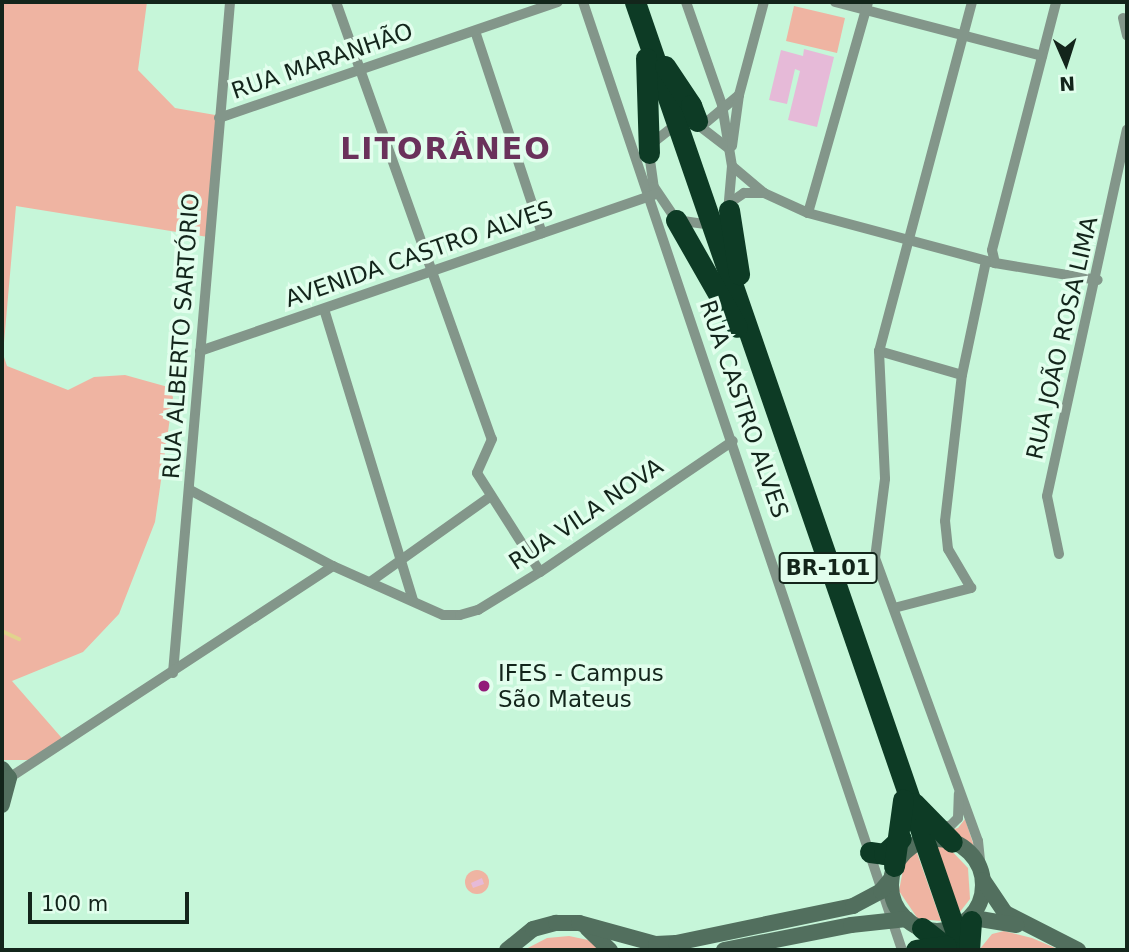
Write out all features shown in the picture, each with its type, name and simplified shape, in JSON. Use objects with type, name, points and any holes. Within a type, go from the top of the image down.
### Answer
[{"type":"highway","name":"BR-101","points":[[635,2],[646,34],[692,123],[711,226],[903,791],[959,936]]},
{"type":"highway","points":[[646,34],[649,153]]},
{"type":"highway","points":[[730,206],[752,344]]},
{"type":"highway","points":[[676,220],[730,318],[752,344]]},
{"type":"highway","points":[[889,879],[919,835]]},
{"type":"highway","points":[[870,852],[884,854],[919,835],[952,842]]},
{"type":"highway","points":[[906,922],[959,936],[969,950]]},
{"type":"highway","points":[[916,950],[959,936]]},
{"type":"main road","points":[[2,805],[6,774]]},
{"type":"main road","points":[[952,842],[973,856],[982,878],[1005,913],[1078,950]]},
{"type":"main road","points":[[959,936],[983,892],[982,878]]},
{"type":"main road","points":[[510,948],[534,929],[579,923],[656,944],[676,943],[853,906],[889,879],[895,905],[906,922],[724,950]]},
{"type":"main road","points":[[579,923],[610,950]]},
{"type":"main road","points":[[959,936],[1041,933]]},
{"type":"street","name":"RUA ALBERTO SARTÓRIO","points":[[173,673],[230,2]]},
{"type":"street","points":[[336,2],[428,269],[492,439],[477,473],[540,572]]},
{"type":"street","name":"RUA MARANHÃO","points":[[219,118],[558,2]]},
{"type":"street","name":"RUA CASTRO ALVES","points":[[583,2],[654,195],[870,852],[889,879]]},
{"type":"street","points":[[686,2],[722,105],[731,157]]},
{"type":"street","points":[[730,206],[731,157],[739,95],[764,2]]},
{"type":"street","points":[[835,2],[867,6],[1042,56]]},
{"type":"street","points":[[972,2],[879,351],[885,479],[875,558],[978,841],[982,878]]},
{"type":"street","points":[[894,608],[971,588],[948,549],[945,521],[962,375],[1056,2]]},
{"type":"street","points":[[808,213],[867,6]]},
{"type":"street","points":[[1123,18],[1127,36]]},
{"type":"street","points":[[475,31],[542,233]]},
{"type":"street","points":[[739,95],[692,123],[656,140],[649,153],[654,195],[676,220],[711,226],[744,193],[764,193]]},
{"type":"street","points":[[692,123],[731,157],[764,193],[808,213],[991,262],[1098,280]]},
{"type":"street","name":"RUA JOÃO ROSA LIMA","points":[[1059,554],[1047,496],[1098,280],[1127,130]]},
{"type":"street","name":"AVENIDA CASTRO ALVES","points":[[200,351],[324,309],[428,269],[654,195]]},
{"type":"street","points":[[324,309],[413,600]]},
{"type":"street","points":[[879,351],[962,375]]},
{"type":"street","name":"RUA VILA NOVA","points":[[413,600],[443,615],[460,615],[478,610],[540,572],[733,441]]},
{"type":"street","points":[[190,489],[333,566],[413,600]]},
{"type":"street","points":[[370,582],[491,496]]},
{"type":"street","points":[[6,774],[173,673],[333,566]]},
{"type":"street","points":[[919,835],[950,826],[958,818],[959,787]]},
{"type":"street","points":[[902,950],[906,922]]},
{"type":"shaded area","points":[[2,2],[147,2],[138,70],[175,108],[221,116],[214,238],[16,206],[3,354],[7,366],[68,390],[94,377],[125,375],[168,387],[173,397],[155,522],[119,614],[83,652],[12,681],[67,744],[40,760],[2,760]]},
{"type":"shaded area","points":[[794,6],[845,18],[837,53],[786,41]]},
{"type":"shaded area","points":[[965,819],[976,852],[947,831],[958,828]]},
{"type":"shaded area","points":[[930,845],[947,846],[968,868],[970,899],[956,917]]},
{"type":"shaded area","points":[[916,850],[941,921],[918,919],[899,891],[905,859]]},
{"type":"shaded area","points":[[477,870],[485,874],[489,882],[485,890],[477,894],[469,890],[465,882],[469,874]]},
{"type":"shaded area","points":[[1004,931],[1032,938],[1060,950],[979,950],[992,934]]},
{"type":"shaded area","points":[[569,936],[588,940],[602,950],[524,950],[547,938]]},
{"type":"building","points":[[804,49],[834,57],[817,127],[788,120],[800,71],[795,69],[787,104],[769,100],[781,50],[803,56]]},
{"type":"building","points":[[482,878],[484,884],[473,888],[471,883]]},
{"type":"waterway","points":[[2,631],[19,639]]},
{"type":"place","name":"IFES - Campus São Mateus","points":[[484,686]]},
{"type":"district","name":"LITORÂNEO","points":[[446,149]]}]
